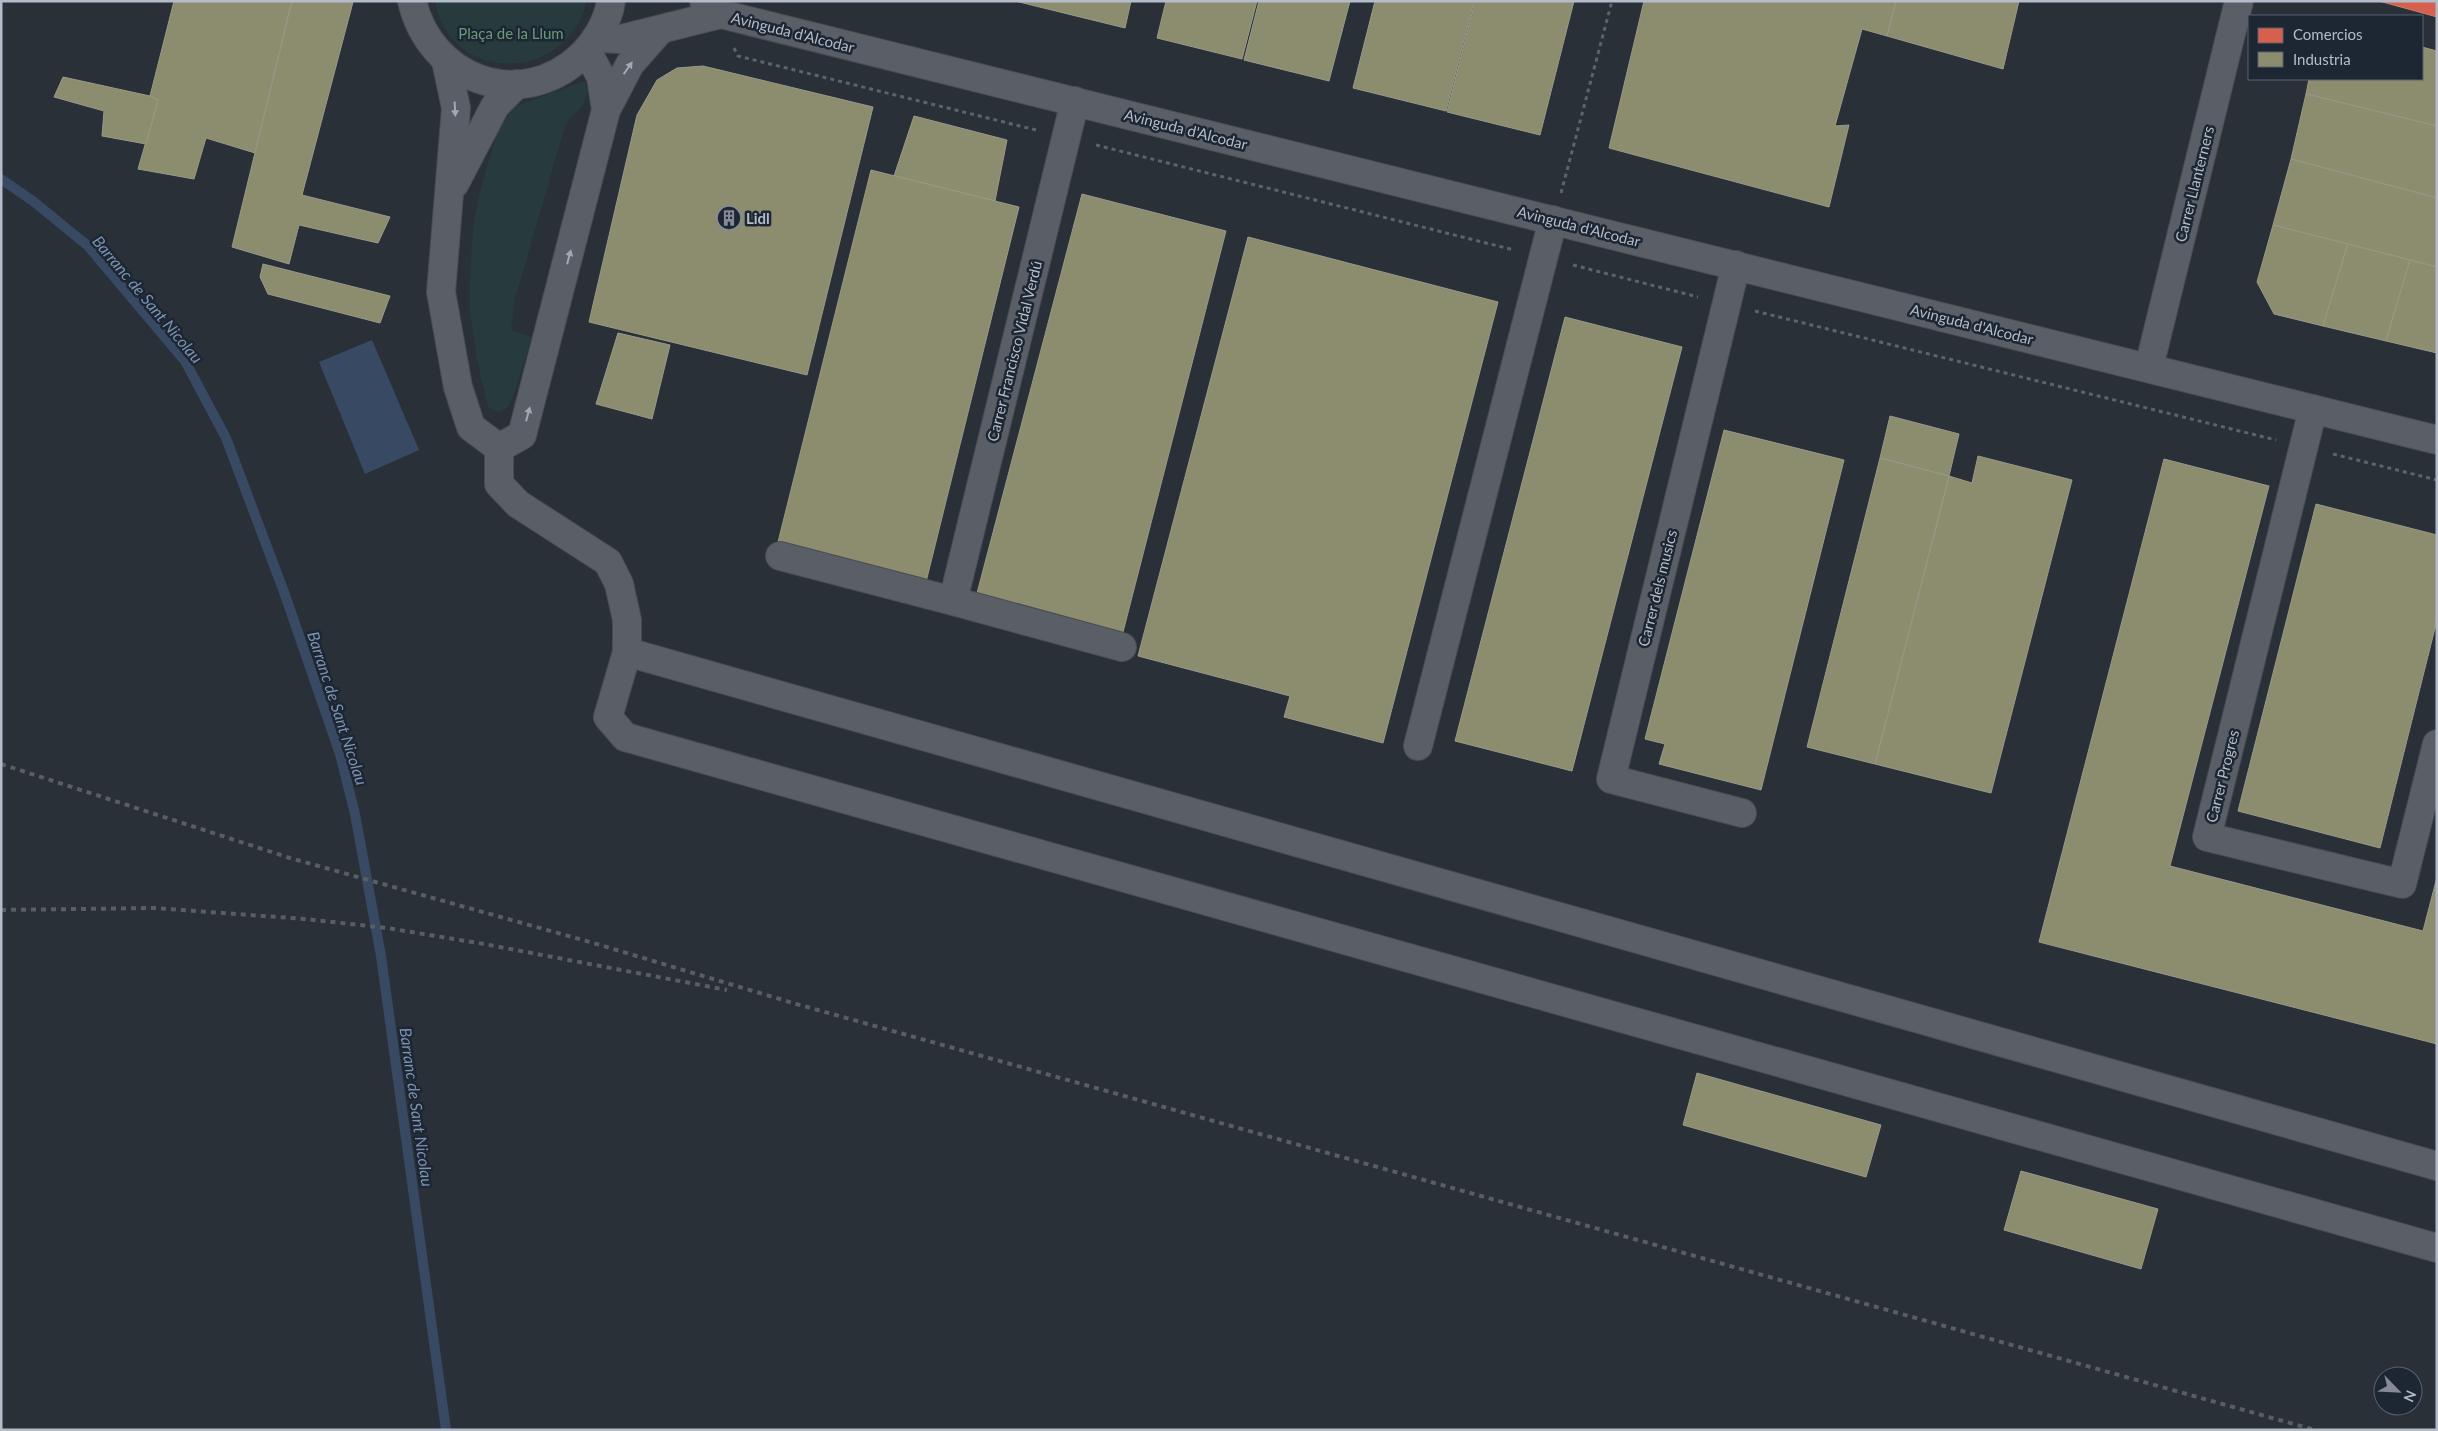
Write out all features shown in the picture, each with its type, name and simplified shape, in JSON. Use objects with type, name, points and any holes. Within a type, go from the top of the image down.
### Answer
[{"type":"street","points":[[412,1],[423,33],[446,61],[479,79],[517,84],[536,81],[555,74],[572,64],[591,45],[604,22],[610,1]]},
{"type":"street","name":"Carrer Llanterners","points":[[2149,367],[2239,1]]},
{"type":"street","name":"Avinguda d'Alcodar","points":[[591,45],[660,31],[713,6],[1075,101],[2437,440]]},
{"type":"street","points":[[499,448],[522,435],[606,110],[630,64],[660,31]]},
{"type":"street","points":[[591,45],[601,77],[606,110]]},
{"type":"street","points":[[446,61],[456,108],[442,292],[458,388],[471,427],[499,448]]},
{"type":"street","points":[[451,191],[495,106],[517,84]]},
{"type":"street","name":"Carrer Francisco Vidal Verdú","points":[[952,601],[1075,101]]},
{"type":"street","points":[[1418,746],[1554,220]]},
{"type":"street","name":"Carrer dels musics","points":[[1736,265],[1611,779],[1742,813]]},
{"type":"street","name":"Carrer Progres","points":[[2313,409],[2207,837],[2402,884],[2437,744]]},
{"type":"street","points":[[499,448],[499,484],[518,504],[608,562],[619,584],[625,611],[627,652],[608,717],[625,736],[2437,1248]]},
{"type":"street","points":[[780,556],[1122,647]]},
{"type":"street","points":[[627,652],[2437,1166]]},
{"type":"path","points":[[1554,220],[1612,1]]},
{"type":"green space","name":"Plaça de la Llum","points":[[435,1],[587,1],[575,28],[556,48],[534,60],[509,64],[484,60],[462,48],[445,29]]},
{"type":"green space","points":[[585,81],[588,92],[582,106],[566,123],[515,299],[511,330],[532,337],[509,406],[499,412],[488,407],[477,360],[470,311],[473,227],[480,192],[498,127],[516,106]]},
{"type":"water","points":[[372,340],[419,450],[365,474],[319,362]]},
{"type":"building: Comercios","points":[[2379,1],[2437,1],[2437,17]]},
{"type":"building: Industria","points":[[174,1],[292,1],[255,153],[206,138],[194,179],[138,169],[158,100],[150,96]]},
{"type":"building: Industria","points":[[292,1],[353,2],[302,195],[390,217],[378,243],[299,225],[289,264],[232,247]]},
{"type":"building: Industria","points":[[1015,1],[1131,1],[1125,28]]},
{"type":"building: Industria","points":[[1166,1],[1257,1],[1242,59],[1157,38]]},
{"type":"building: Industria","points":[[1259,1],[1350,1],[1329,81],[1244,60]]},
{"type":"building: Industria","points":[[1375,1],[1474,1],[1446,111],[1353,88]]},
{"type":"building: Industria","points":[[1475,1],[1574,1],[1540,135],[1447,112]]},
{"type":"building: Industria","points":[[1644,1],[1896,1],[1887,36],[1862,29],[1835,126],[1849,125],[1829,207],[1609,148]]},
{"type":"building: Industria","points":[[1896,1],[2019,1],[2003,69],[1887,36]]},
{"type":"building: Industria","points":[[2423,47],[2437,51],[2437,126],[2306,94],[2309,80],[2423,80]]},
{"type":"building: Industria","name":"Lidl","points":[[703,66],[873,107],[807,375],[589,322],[637,115],[657,80],[677,68]]},
{"type":"building: Industria","points":[[63,77],[150,96],[158,100],[146,144],[102,136],[104,111],[54,97]]},
{"type":"building: Industria","points":[[2306,94],[2437,126],[2437,198],[2291,159]]},
{"type":"building: Industria","points":[[914,116],[1007,140],[995,201],[894,176]]},
{"type":"building: Industria","points":[[2291,159],[2437,198],[2437,267],[2273,225]]},
{"type":"building: Industria","points":[[871,170],[1019,207],[926,582],[777,546]]},
{"type":"building: Industria","points":[[1082,194],[1226,231],[1122,636],[976,597]]},
{"type":"building: Industria","points":[[2273,225],[2348,244],[2323,326],[2274,314],[2257,282]]},
{"type":"building: Industria","points":[[1248,237],[1498,302],[1383,743],[1284,717],[1290,696],[1138,656]]},
{"type":"building: Industria","points":[[2348,244],[2410,260],[2386,341],[2323,326]]},
{"type":"building: Industria","points":[[2410,260],[2437,267],[2437,353],[2386,341]]},
{"type":"building: Industria","points":[[263,264],[390,296],[380,323],[268,294],[260,277]]},
{"type":"building: Industria","points":[[1565,317],[1682,347],[1572,771],[1455,741]]},
{"type":"building: Industria","points":[[618,333],[670,345],[652,419],[596,404]]},
{"type":"building: Industria","points":[[1890,416],[1959,434],[1949,476],[1880,458]]},
{"type":"building: Industria","points":[[1724,430],[1844,460],[1761,790],[1659,764],[1665,744],[1645,739]]},
{"type":"building: Industria","points":[[1978,456],[2072,480],[1991,793],[1875,764],[1949,476],[1972,483]]},
{"type":"building: Industria","points":[[1880,458],[1949,476],[1875,764],[1807,747]]},
{"type":"building: Industria","points":[[2164,459],[2269,486],[2170,866],[2423,931],[2437,877],[2437,1044],[2039,942]]},
{"type":"building: Industria","points":[[2316,504],[2437,535],[2437,620],[2380,848],[2238,811]]},
{"type":"building: Industria","points":[[1697,1073],[1881,1125],[1866,1177],[1683,1125]]},
{"type":"building: Industria","points":[[2021,1171],[2158,1209],[2141,1269],[2004,1230]]},
{"type":"waterway","name":"Barranc de Sant Nicolau","points":[[1,179],[33,201],[88,246],[185,361],[226,438],[284,592],[340,754],[355,814],[381,956],[446,1430]]},
{"type":"railway","points":[[1,764],[290,858],[590,942],[793,1003],[2315,1430]]},
{"type":"railway","points":[[1,910],[154,908],[305,919],[387,928],[484,944],[727,990]]},
{"type":"place","name":"Lidl","points":[[729,218]]}]
